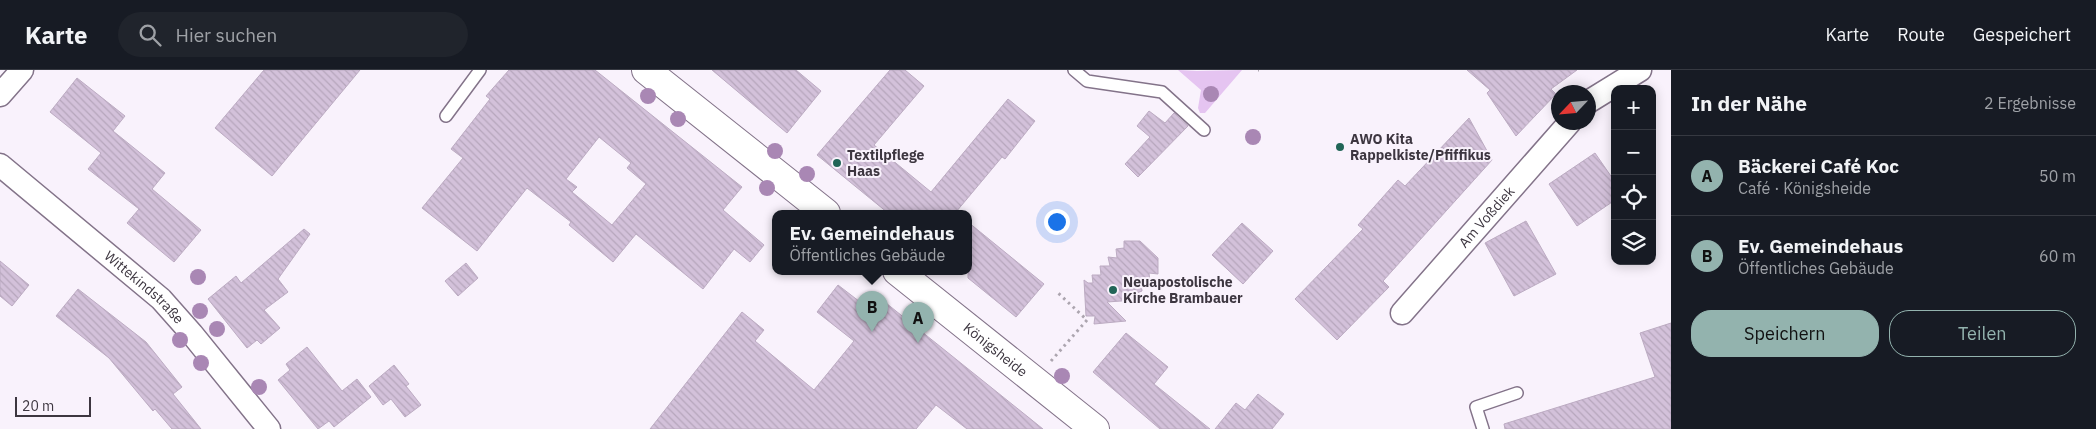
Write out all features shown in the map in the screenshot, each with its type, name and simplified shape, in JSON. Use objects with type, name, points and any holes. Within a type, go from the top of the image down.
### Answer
[{"type":"main road","points":[[646,70],[822,210]]},
{"type":"main road","name":"Königsheide","points":[[902,275],[1095,429]]},
{"type":"street","points":[[0,95],[22,70]]},
{"type":"street","points":[[1596,97],[1640,70]]},
{"type":"street","name":"Am Voßdiek","points":[[1402,313],[1563,130]]},
{"type":"street","name":"Wittekindstraße","points":[[0,165],[161,299],[269,429]]},
{"type":"lane","points":[[446,116],[480,70]]},
{"type":"lane","points":[[1074,70],[1087,81],[1162,92],[1204,130]]},
{"type":"lane","points":[[1483,429],[1476,407],[1517,393]]},
{"type":"path","points":[[1034,381],[1086,320],[1056,291]]},
{"type":"shaded area","points":[[1178,70],[1242,70],[1205,113],[1200,113],[1198,108],[1201,90]]},
{"type":"building","points":[[264,70],[360,70],[272,176],[215,128]]},
{"type":"building","points":[[509,70],[595,70],[742,187],[723,210],[764,245],[750,262],[734,249],[703,289],[636,234],[613,262],[569,225],[571,222],[527,188],[477,251],[422,208],[463,158],[451,149],[490,99],[486,96]],"holes":[[[599,137],[631,163],[627,168],[646,184],[612,225],[572,192],[577,187],[566,179]]]},
{"type":"building","points":[[712,70],[796,70],[821,91],[787,133]]},
{"type":"building","points":[[890,70],[905,70],[924,86],[874,145],[931,192],[1008,99],[1035,121],[1005,159],[1002,157],[958,210],[884,210],[817,155]]},
{"type":"building","points":[[1467,70],[1577,70],[1556,85],[1551,85],[1551,99],[1516,136],[1487,93],[1490,90]]},
{"type":"building","points":[[77,78],[125,116],[113,131],[165,173],[152,189],[201,230],[174,262],[127,223],[139,209],[88,169],[101,153],[50,112]]},
{"type":"building","points":[[1149,111],[1165,123],[1174,113],[1188,126],[1138,177],[1125,164],[1150,137],[1137,126]]},
{"type":"building","points":[[1469,118],[1492,160],[1383,281],[1389,287],[1337,340],[1295,299],[1363,229],[1358,225],[1398,180],[1405,186]]},
{"type":"building","points":[[1595,153],[1611,176],[1611,203],[1577,226],[1549,184]]},
{"type":"building","points":[[1526,221],[1556,274],[1514,296],[1485,243]]},
{"type":"building","points":[[1242,223],[1273,251],[1243,284],[1212,255]]},
{"type":"building","points":[[972,225],[1044,284],[1016,317],[968,278],[968,275],[972,275]]},
{"type":"building","points":[[304,229],[310,234],[278,279],[288,292],[264,310],[280,328],[261,344],[257,340],[247,348],[208,299],[236,276],[241,283]]},
{"type":"building","name":"Neuapostolische Kirche Brambauer","points":[[1124,241],[1140,241],[1158,258],[1158,274],[1149,273],[1150,283],[1141,283],[1142,291],[1134,294],[1135,300],[1107,302],[1126,321],[1094,324],[1095,316],[1086,316],[1084,280],[1088,283],[1093,283],[1092,275],[1101,275],[1100,266],[1110,266],[1108,257],[1117,258],[1116,249],[1124,248]]},
{"type":"building","points":[[0,261],[29,285],[12,306],[0,296]]},
{"type":"building","points":[[466,263],[478,278],[458,296],[445,281]]},
{"type":"building","points":[[838,285],[877,315],[886,303],[1043,429],[967,429],[936,405],[916,429],[650,429],[742,312],[764,330],[755,341],[814,390],[854,341],[817,312]]},
{"type":"building","points":[[78,289],[146,342],[182,387],[173,394],[201,429],[172,429],[155,409],[153,411],[109,358],[56,316]]},
{"type":"building","points":[[1671,323],[1671,429],[1505,429],[1504,424],[1655,377],[1640,333]]},
{"type":"building","points":[[1126,333],[1168,367],[1154,384],[1210,429],[1160,429],[1093,372]]},
{"type":"building","points":[[307,347],[342,391],[357,379],[371,397],[334,427],[329,421],[318,429],[278,380],[290,370],[286,364]]},
{"type":"building","points":[[394,365],[409,384],[406,386],[421,405],[405,417],[391,399],[383,405],[369,386]]},
{"type":"building","points":[[1258,394],[1284,414],[1272,429],[1215,429],[1236,403],[1245,410]]},
{"type":"place","name":"AWO Kita Rappelkiste/Pfiffikus","points":[[1340,147]]},
{"type":"place","name":"Textilpflege Haas","points":[[837,163]]},
{"type":"place","name":"Neuapostolische Kirche Brambauer","points":[[1113,290]]},
{"type":"place","name":"Ev. Gemeindehaus","points":[[872,332]]},
{"type":"place","name":"Bäckerei Café Koc","points":[[918,343]]}]
